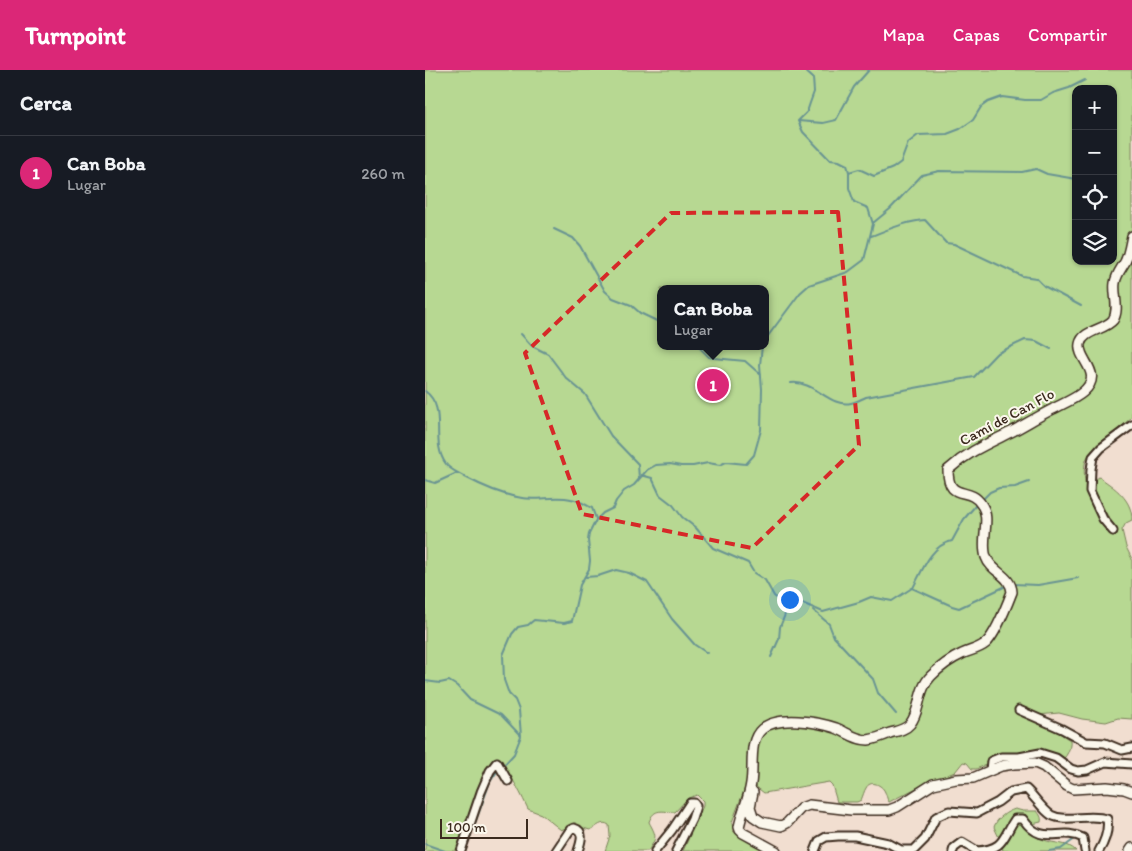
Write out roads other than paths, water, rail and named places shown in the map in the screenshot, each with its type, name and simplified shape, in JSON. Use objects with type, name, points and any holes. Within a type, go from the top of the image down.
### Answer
[{"type":"street","name":"Camí de Can Flo","points":[[751,784],[755,740],[761,729],[767,725],[785,721],[812,723],[834,727],[863,740],[903,729],[910,724],[922,689],[932,675],[957,656],[988,642],[1012,592],[1012,587],[1008,580],[989,563],[985,556],[985,514],[983,506],[974,497],[955,492],[948,480],[948,470],[976,448],[1012,431],[1083,392],[1091,380],[1091,373],[1090,367],[1080,349],[1080,343],[1085,336],[1105,326],[1116,314],[1115,281],[1125,261],[1132,236]]},
{"type":"street","points":[[1113,531],[1103,519],[1090,491],[1093,457],[1101,448],[1132,426]]},
{"type":"street","points":[[1019,710],[1086,742],[1105,743],[1122,750],[1132,748]]},
{"type":"street","points":[[989,770],[991,761],[997,758],[1019,757],[1040,753],[1056,758],[1071,769],[1078,770],[1087,770],[1105,762],[1132,764]]},
{"type":"street","points":[[461,851],[481,792],[490,771],[497,762],[508,781]]},
{"type":"street","points":[[751,784],[753,793],[750,807],[753,816],[762,822],[781,826],[787,823],[801,808],[809,804],[851,810],[889,810],[933,784],[956,779],[973,778],[989,770],[1014,764],[1035,763],[1073,789],[1107,787],[1132,792]]},
{"type":"street","points":[[751,784],[739,830],[776,851]]},
{"type":"street","points":[[815,851],[819,841],[826,837],[838,836],[855,836],[888,843],[901,850],[913,850],[925,839],[935,817],[949,811],[977,814],[1011,792],[1026,789],[1051,815],[1063,818],[1086,816],[1107,819],[1108,827],[1105,841],[1099,851]]},
{"type":"street","points":[[655,851],[690,803],[694,803],[696,806],[695,810],[676,851]]},
{"type":"street","points":[[953,851],[962,842],[977,851],[997,847],[1015,819],[1023,819],[1030,829],[1041,834],[1076,834],[1083,838],[1085,851]]},
{"type":"street","points":[[556,851],[570,830],[574,828],[579,830],[581,835],[578,851]]},
{"type":"waterway","points":[[798,121],[807,112],[814,92],[813,78],[804,70]]},
{"type":"waterway","points":[[798,121],[823,123],[836,120],[854,87],[869,70]]},
{"type":"waterway","points":[[849,172],[859,169],[874,176],[893,168],[901,162],[908,143],[918,135],[947,134],[960,129],[973,120],[981,107],[988,102],[1002,97],[1041,100],[1085,80]]},
{"type":"waterway","points":[[769,335],[800,293],[809,285],[848,272],[864,260],[873,224],[868,208],[854,202],[849,188],[847,165],[839,161],[830,160],[803,132],[798,121]]},
{"type":"waterway","points":[[873,223],[890,209],[922,175],[939,171],[1022,172],[1036,169],[1047,174],[1072,178]]},
{"type":"waterway","points":[[871,236],[904,224],[925,220],[946,243],[954,244],[1022,276],[1036,278],[1044,286],[1081,306]]},
{"type":"waterway","points":[[554,229],[573,238],[580,246],[605,291],[613,298],[631,305],[640,313],[657,321]]},
{"type":"waterway","points":[[521,334],[532,346],[548,354],[566,378],[585,394],[611,436],[638,464],[639,479]]},
{"type":"waterway","points":[[791,383],[799,383],[815,389],[836,402],[851,403],[866,397],[974,377],[996,354],[1025,340],[1036,341],[1051,349]]},
{"type":"waterway","points":[[702,350],[709,357],[745,361],[761,375]]},
{"type":"waterway","points":[[502,767],[514,754],[521,736],[519,710],[515,700],[509,694],[504,680],[503,655],[512,634],[518,627],[528,625],[534,620],[564,623],[572,621],[580,585],[589,569],[589,534],[596,520],[603,513],[613,508],[624,491],[634,485],[647,470],[656,465],[670,464],[681,466],[708,463],[720,465],[726,462],[746,464],[754,455],[761,430],[762,350]]},
{"type":"waterway","points":[[425,391],[432,398],[436,407],[441,455],[450,468],[478,484],[507,495],[528,499],[565,498],[577,500],[592,508],[596,519]]},
{"type":"waterway","points":[[425,480],[435,483],[457,473]]},
{"type":"waterway","points":[[641,475],[652,478],[660,495],[673,505],[682,517],[696,528],[713,548],[748,563],[754,573],[765,580],[774,596],[780,601],[802,603],[823,612],[871,597],[892,601],[912,588],[959,608],[1006,586]]},
{"type":"waterway","points":[[982,500],[990,492],[999,488],[1015,487],[1029,482]]},
{"type":"waterway","points":[[913,588],[933,553],[945,543],[952,541],[964,519],[976,505]]},
{"type":"waterway","points":[[586,577],[598,576],[616,570],[629,573],[647,582],[672,619],[695,645],[707,653]]},
{"type":"waterway","points":[[1013,584],[1038,585],[1078,578]]},
{"type":"waterway","points":[[771,657],[779,639],[780,627],[786,612],[786,601]]},
{"type":"waterway","points":[[813,610],[829,624],[834,637],[873,679],[878,693],[896,714]]},
{"type":"waterway","points":[[425,681],[440,683],[449,681],[457,686],[470,700],[501,715],[520,735]]},
{"type":"waterway","points":[[465,851],[490,782],[498,770]]},
{"type":"waterway","points":[[1049,851],[1061,849],[1076,838]]},
{"type":"waterway","points":[[425,844],[445,851]]},
{"type":"place","name":"Can Boba","points":[[713,385]]}]
